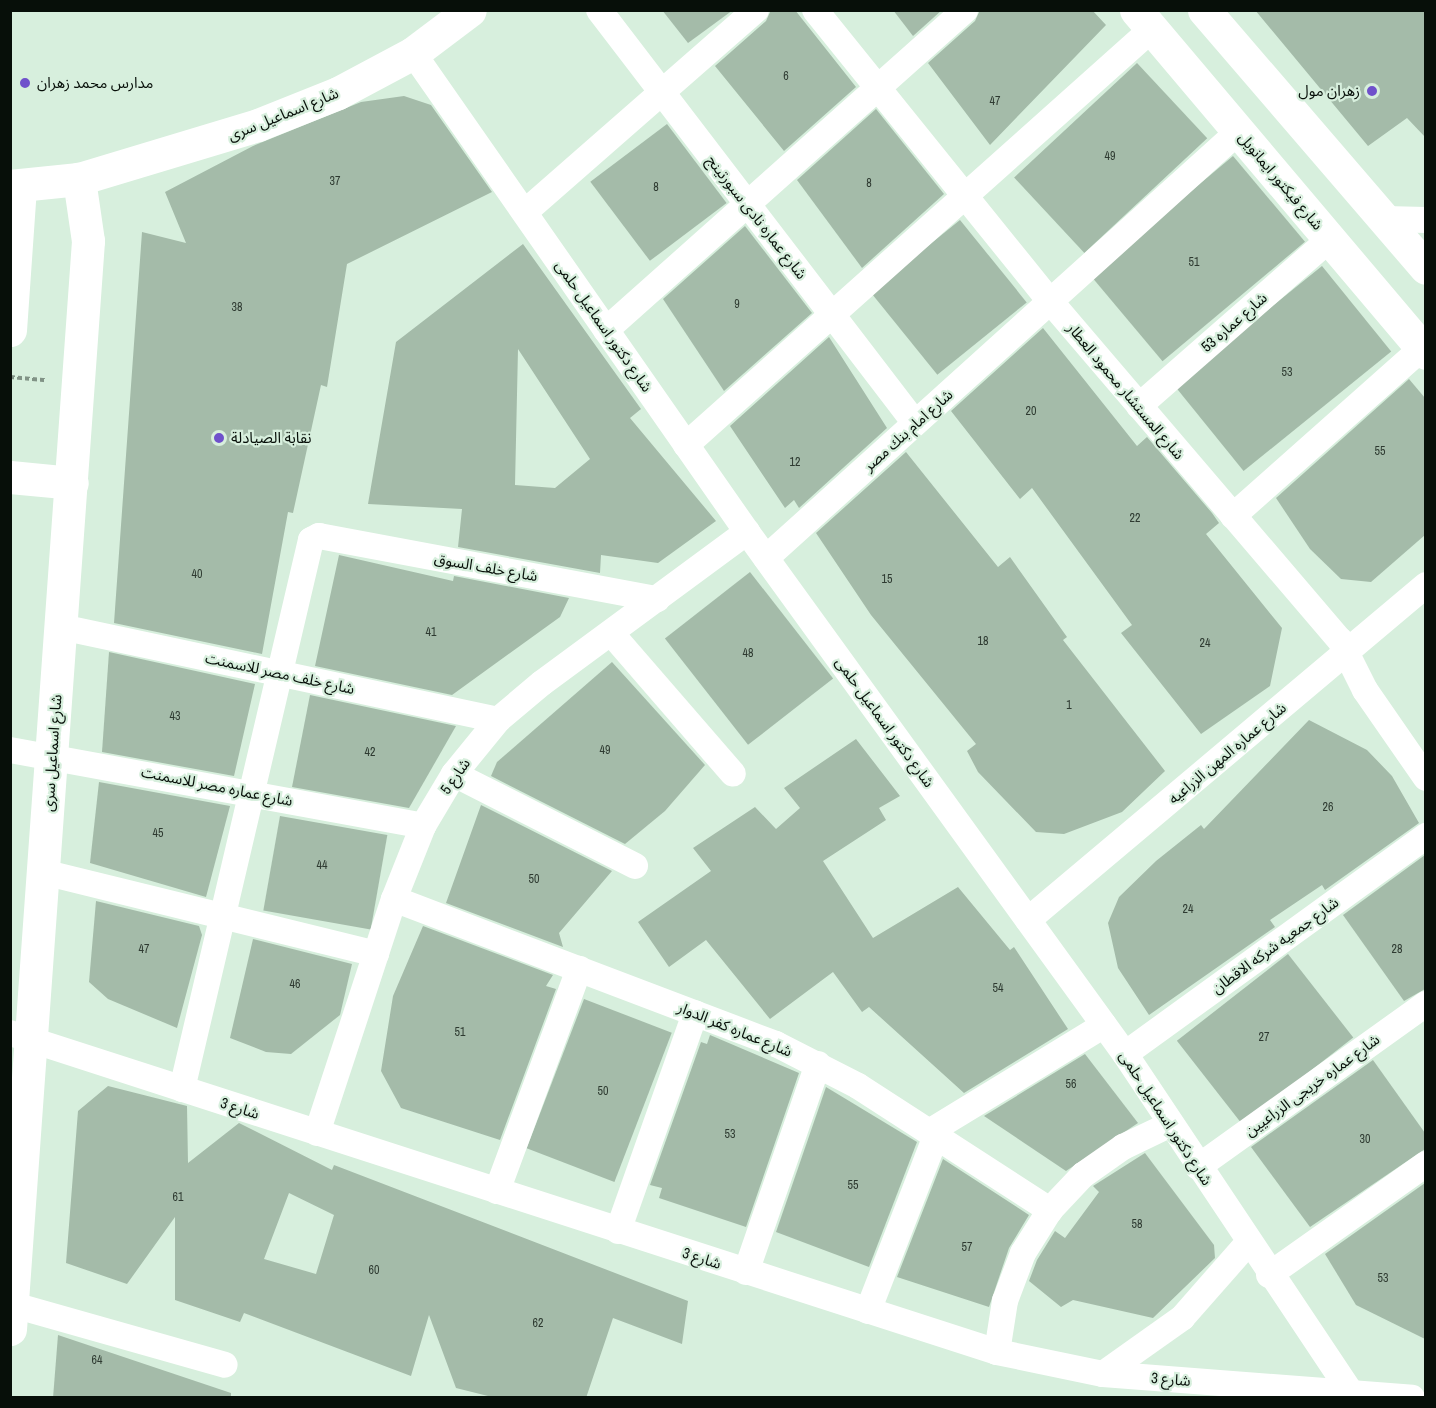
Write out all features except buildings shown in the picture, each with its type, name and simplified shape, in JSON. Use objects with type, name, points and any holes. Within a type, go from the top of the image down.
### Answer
[{"type":"street","name":"شارع اسماعيل سرى","points":[[10,330],[15,186],[79,179],[258,125],[338,93],[413,53],[470,10]]},
{"type":"street","name":"شارع عماره نادى سبورتينج","points":[[598,10],[915,423]]},
{"type":"street","points":[[525,212],[756,10]]},
{"type":"street","name":"شارع المستشار محمود العطار","points":[[815,10],[1050,301],[1348,652],[1365,690],[1425,778]]},
{"type":"street","points":[[606,330],[965,10]]},
{"type":"street","points":[[1204,10],[1425,268]]},
{"type":"street","points":[[686,445],[966,196],[1144,20]]},
{"type":"street","name":"شارع فيكتور ايمانويل","points":[[1144,20],[1424,351]]},
{"type":"street","name":"شارع دكتور اسماعيل حلمى","points":[[413,53],[747,532],[1125,1054],[1269,1275],[1352,1394]]},
{"type":"street","name":"شارع امام بنك مصر","points":[[766,558],[1239,131]]},
{"type":"street","name":"شارع اسماعيل سرى","points":[[11,1312],[21,1036],[43,872],[89,225],[79,179]]},
{"type":"street","points":[[1385,219],[1425,220]]},
{"type":"street","name":"شارع عماره 53","points":[[1139,406],[1330,239]]},
{"type":"street","points":[[1233,516],[1424,351]]},
{"type":"street","points":[[10,477],[72,483]]},
{"type":"street","name":"شارع 5","points":[[317,1133],[394,899],[423,826],[454,774],[498,720],[747,532]]},
{"type":"street","name":"شارع خلف السوق","points":[[278,673],[308,544],[315,538],[657,599]]},
{"type":"street","name":"شارع عماره المهن الزراعيه","points":[[1028,920],[1425,585]]},
{"type":"street","name":"شارع خلف مصر للاسمنت","points":[[61,627],[498,720]]},
{"type":"street","points":[[611,633],[733,774]]},
{"type":"street","points":[[182,1089],[278,673]]},
{"type":"street","name":"شارع عماره مصر للاسمنت","points":[[10,750],[52,754],[423,826]]},
{"type":"street","points":[[454,774],[635,866]]},
{"type":"street","name":"شارع جمعيه شركه الاقطان","points":[[1125,1054],[1425,836]]},
{"type":"street","points":[[43,872],[376,954]]},
{"type":"street","name":"شارع عماره كفر الدوار","points":[[394,899],[695,1013],[818,1064],[933,1134],[1050,1210]]},
{"type":"street","points":[[497,1191],[579,969]]},
{"type":"street","name":"شارع عماره خريجى الزراعيين","points":[[1198,1167],[1425,1004]]},
{"type":"street","points":[[618,1231],[695,1013]]},
{"type":"street","points":[[868,1311],[933,1134],[1104,1025]]},
{"type":"street","name":"شارع 3","points":[[21,1036],[997,1352],[1103,1374],[1412,1398]]},
{"type":"street","points":[[746,1272],[818,1064]]},
{"type":"street","points":[[997,1352],[1008,1292],[1023,1253],[1050,1210],[1083,1175],[1123,1147],[1171,1124]]},
{"type":"street","points":[[1269,1275],[1425,1164]]},
{"type":"street","points":[[1103,1374],[1182,1318],[1248,1243]]},
{"type":"street","points":[[11,1312],[225,1365]]},
{"type":"place","name":"مدارس محمد زهران","points":[[25,83]]},
{"type":"place","name":"زهران مول","points":[[1372,91]]},
{"type":"place","name":"نقابة الصيادلة","points":[[219,438]]}]
